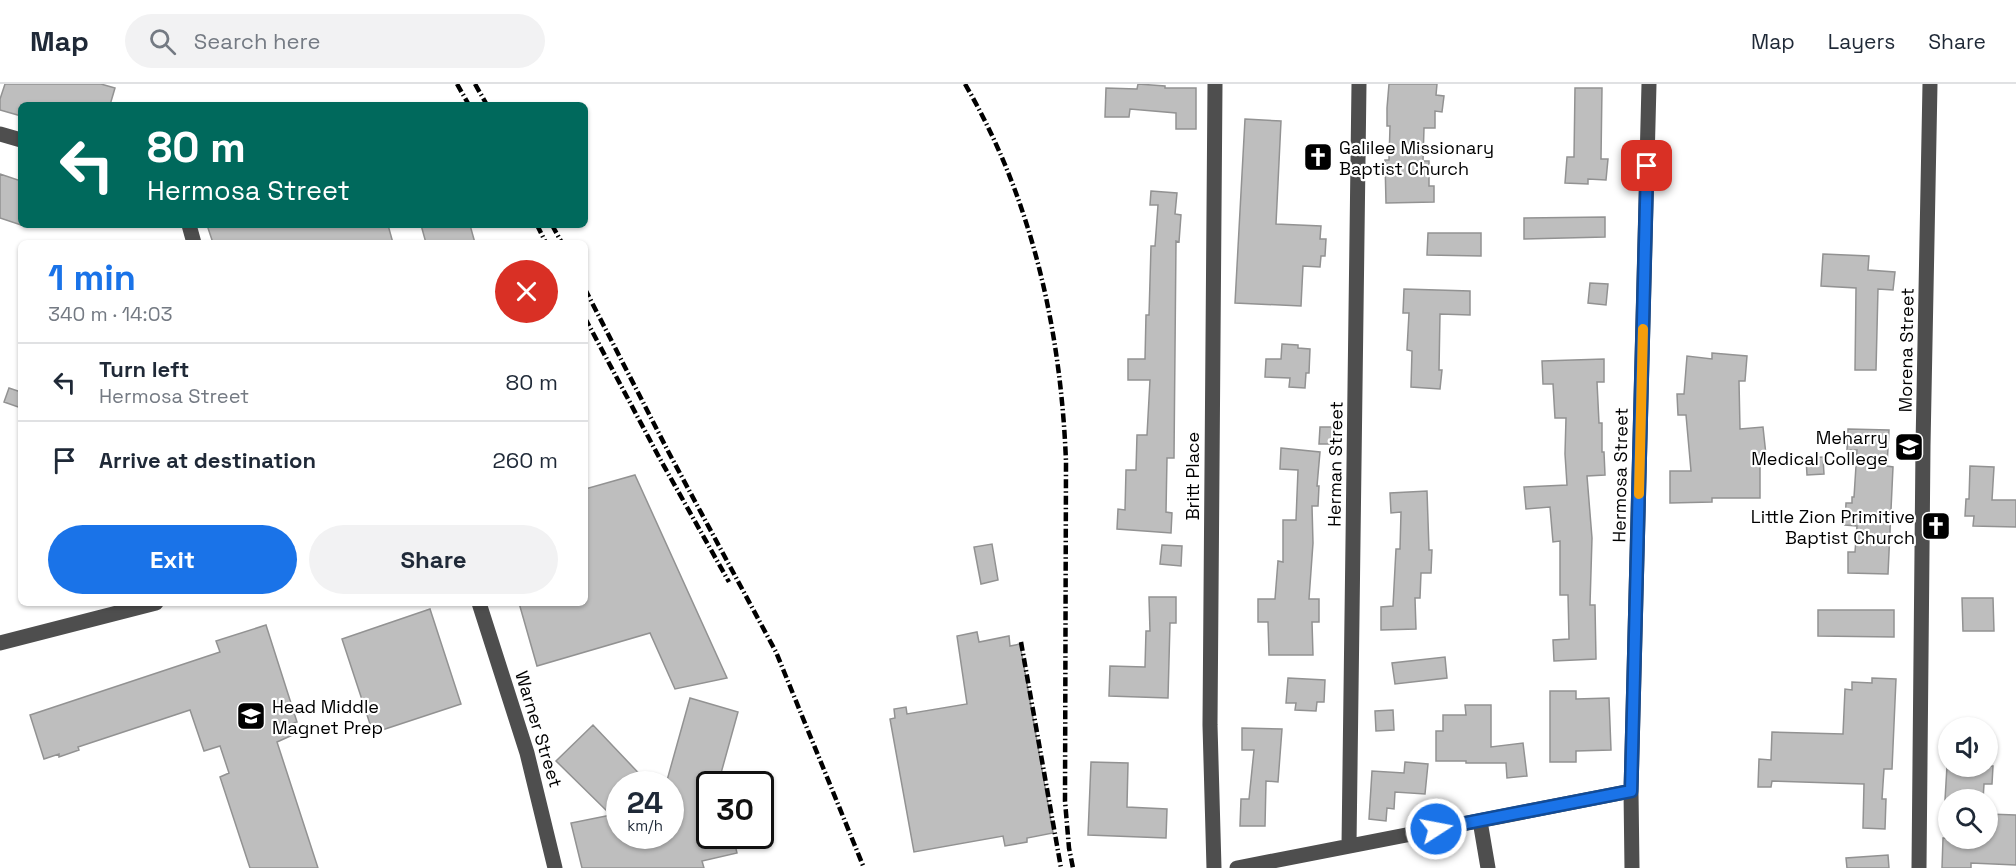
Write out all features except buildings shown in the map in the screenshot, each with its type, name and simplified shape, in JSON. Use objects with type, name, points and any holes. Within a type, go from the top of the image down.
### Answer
[{"type":"street","name":"Britt Place","points":[[1214,868],[1210,713],[1215,84]]},
{"type":"street","name":"Herman Street","points":[[1349,845],[1359,84]]},
{"type":"street","name":"Hermosa Street","points":[[1632,868],[1631,791],[1649,84]]},
{"type":"street","name":"Morena Street","points":[[1919,868],[1923,446],[1930,84]]},
{"type":"street","points":[[0,134],[18,139]]},
{"type":"street","points":[[0,643],[144,606]]},
{"type":"street","name":"Warner Street","points":[[480,606],[527,753],[555,868]]},
{"type":"street","points":[[1237,868],[1631,791]]},
{"type":"street","points":[[1480,820],[1488,868]]},
{"type":"railway","points":[[457,84],[467,102]]},
{"type":"railway","points":[[475,84],[485,102]]},
{"type":"railway","points":[[965,84],[988,128],[1025,219],[1039,267],[1058,363],[1066,462],[1065,801],[1073,868]]},
{"type":"railway","points":[[538,228],[544,240]]},
{"type":"railway","points":[[554,228],[560,240]]},
{"type":"railway","points":[[588,295],[669,453],[776,652],[864,868]]},
{"type":"railway","points":[[588,324],[729,582]]},
{"type":"railway","points":[[1021,642],[1061,868]]},
{"type":"slow traffic","points":[[1639,494],[1643,329]]},
{"type":"place","name":"Galilee Missionary Baptist Church","points":[[1318,157]]},
{"type":"place","name":"Meharry Medical College","points":[[1909,447]]},
{"type":"place","name":"Little Zion Primitive Baptist Church","points":[[1936,526]]},
{"type":"place","name":"Head Middle Magnet Prep","points":[[251,716]]},
{"type":"route","points":[[1436,829],[1631,791],[1647,166]]}]
